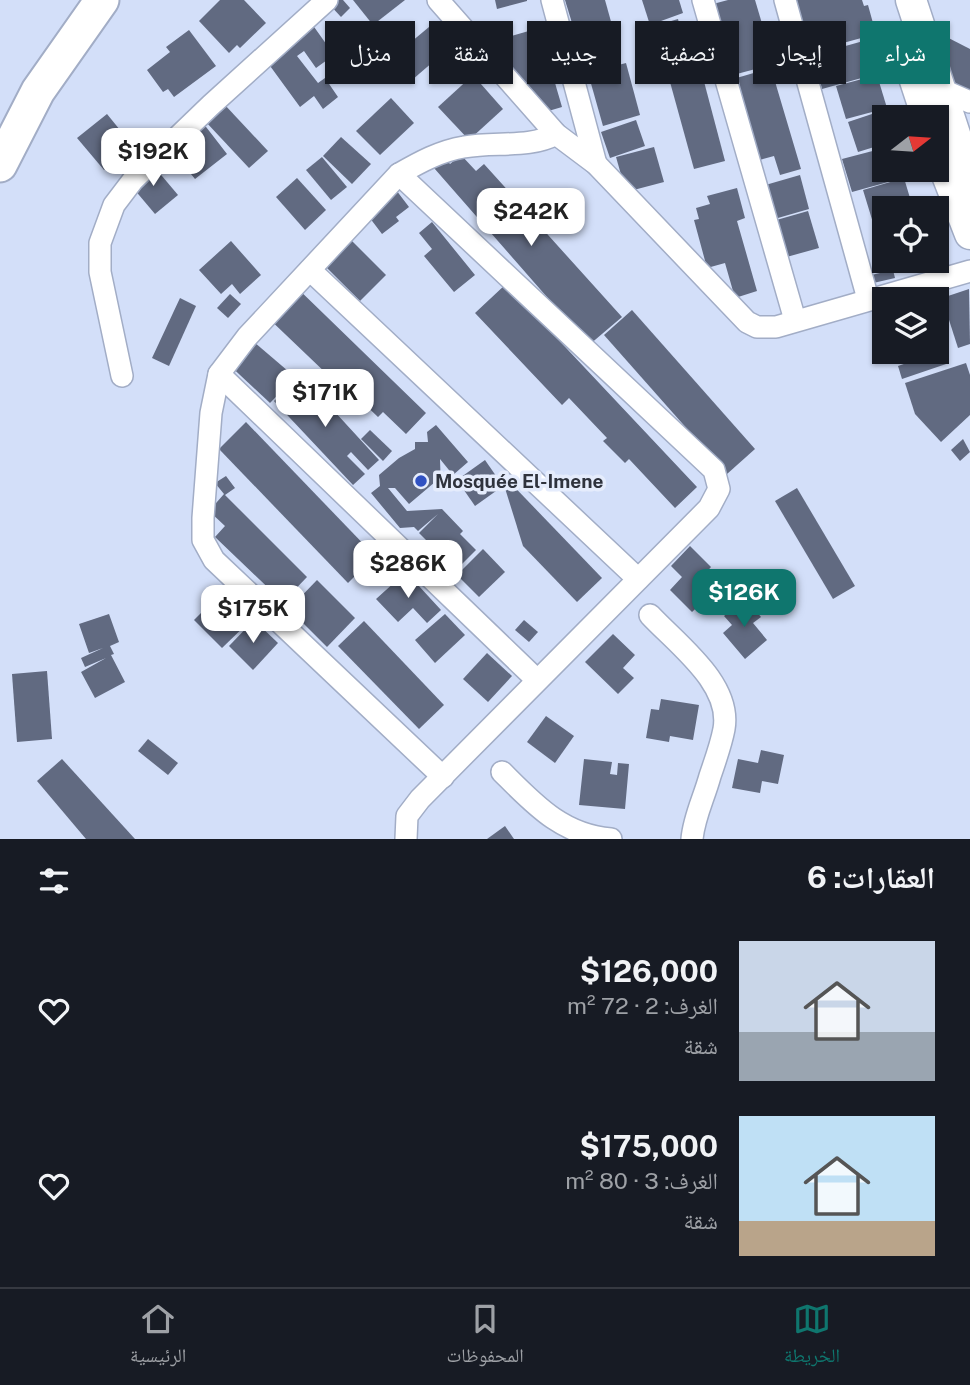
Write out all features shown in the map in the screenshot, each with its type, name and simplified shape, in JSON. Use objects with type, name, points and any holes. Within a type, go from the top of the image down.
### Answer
[{"type":"main road","points":[[0,165],[38,91],[102,0]]},
{"type":"street","points":[[122,376],[100,272],[100,243],[114,205],[133,180],[327,0]]},
{"type":"street","points":[[438,0],[556,134],[596,164],[747,322],[766,328],[970,271]]},
{"type":"street","points":[[552,0],[596,164]]},
{"type":"street","points":[[703,0],[795,320]]},
{"type":"street","points":[[785,0],[868,299]]},
{"type":"street","points":[[891,0],[970,180]]},
{"type":"street","points":[[911,0],[927,85],[927,105]]},
{"type":"street","points":[[927,85],[970,102]]},
{"type":"street","points":[[443,777],[208,552],[203,540],[203,518],[211,413],[219,374],[241,344],[399,174],[429,157],[464,146],[535,142],[556,134]]},
{"type":"street","points":[[399,174],[714,470],[719,489],[717,499],[537,680],[407,816],[406,839]]},
{"type":"street","points":[[949,180],[970,234]]},
{"type":"street","points":[[310,270],[638,579]]},
{"type":"street","points":[[219,374],[537,680]]},
{"type":"street","points":[[650,615],[707,676],[725,709],[724,729],[694,821],[692,839]]},
{"type":"street","points":[[502,772],[544,814],[570,829],[611,839]]},
{"type":"building","points":[[220,0],[244,0],[266,23],[240,48],[237,45],[229,53],[199,21]]},
{"type":"building","points":[[334,0],[343,0],[350,8],[341,17],[329,4]]},
{"type":"building","points":[[353,0],[405,0],[378,21],[370,21]]},
{"type":"building","points":[[495,0],[527,0],[527,1],[497,9]]},
{"type":"building","points":[[565,0],[605,0],[611,21],[571,21]]},
{"type":"building","points":[[642,0],[679,0],[683,13],[661,21],[649,21]]},
{"type":"building","points":[[728,0],[755,0],[761,21],[753,21],[753,70],[739,73],[739,21],[718,21],[713,4]]},
{"type":"building","points":[[792,0],[862,0],[864,6],[868,5],[872,21],[860,21],[860,38],[846,42],[846,21],[798,21]]},
{"type":"building","points":[[312,24],[325,42],[325,62],[316,68],[304,51],[297,56],[318,83],[325,78],[325,84],[329,84],[338,97],[323,109],[314,96],[300,107],[265,59]]},
{"type":"building","points":[[429,27],[429,65],[415,77],[415,39]]},
{"type":"building","points":[[189,30],[216,66],[174,97],[168,89],[163,92],[147,70],[170,52],[166,47]]},
{"type":"building","points":[[527,32],[527,84],[555,84],[562,107],[545,112],[513,72],[513,36]]},
{"type":"building","points":[[950,39],[970,49],[970,99],[940,84],[950,84]]},
{"type":"building","points":[[860,42],[860,78],[846,82],[846,46]]},
{"type":"building","points":[[626,63],[640,115],[603,126],[591,84],[621,84],[621,64]]},
{"type":"building","points":[[753,73],[753,84],[776,84],[801,169],[780,175],[774,156],[756,161],[734,84],[739,84],[739,77]]},
{"type":"building","points":[[860,80],[860,84],[880,84],[886,105],[872,105],[872,112],[846,119],[836,86]]},
{"type":"building","points":[[463,84],[481,84],[503,109],[469,140],[438,107]]},
{"type":"building","points":[[671,84],[705,84],[725,161],[694,169]]},
{"type":"building","points":[[821,84],[840,84],[822,89]]},
{"type":"building","points":[[391,98],[414,123],[380,155],[356,131]]},
{"type":"building","points":[[224,104],[268,151],[249,168],[205,121]]},
{"type":"building","points":[[107,114],[133,146],[104,170],[77,138]]},
{"type":"building","points":[[872,114],[872,148],[858,152],[848,122]]},
{"type":"building","points":[[636,120],[645,146],[610,158],[601,132]]},
{"type":"building","points":[[203,123],[227,154],[195,179],[183,164],[194,154],[182,139]]},
{"type":"building","points":[[341,137],[371,164],[352,184],[323,156]]},
{"type":"building","points":[[654,147],[664,182],[626,192],[616,157]]},
{"type":"building","points":[[872,151],[872,182],[888,182],[852,192],[842,159]]},
{"type":"building","points":[[461,155],[476,171],[484,164],[622,317],[589,345],[434,168],[445,158],[450,164]]},
{"type":"building","points":[[322,157],[347,187],[331,200],[306,170]]},
{"type":"building","points":[[151,163],[178,195],[155,214],[128,182]]},
{"type":"building","points":[[800,175],[809,209],[771,220],[762,186]]},
{"type":"building","points":[[297,178],[326,210],[305,230],[276,197]]},
{"type":"building","points":[[390,182],[409,207],[396,217],[399,221],[382,234],[360,205]]},
{"type":"building","points":[[890,182],[905,182],[909,196],[872,196],[872,219],[863,190]]},
{"type":"building","points":[[737,188],[745,218],[737,221],[757,291],[735,298],[725,263],[707,268],[694,220],[699,219],[696,208],[710,204],[707,196]]},
{"type":"building","points":[[808,211],[819,248],[783,258],[773,221]]},
{"type":"building","points":[[432,222],[475,275],[454,292],[424,256],[432,249],[419,233]]},
{"type":"building","points":[[342,231],[386,275],[360,301],[316,257]]},
{"type":"building","points":[[231,241],[261,275],[240,294],[232,284],[221,294],[199,270]]},
{"type":"building","points":[[894,273],[895,278],[869,284],[867,276]]},
{"type":"building","points":[[292,283],[426,413],[406,434],[383,412],[378,417],[333,374],[330,377],[263,313]]},
{"type":"building","points":[[506,284],[697,487],[675,508],[629,459],[625,463],[603,441],[607,438],[569,398],[562,405],[475,313]]},
{"type":"building","points":[[969,289],[970,344],[958,348],[949,320],[949,296]]},
{"type":"building","points":[[230,294],[241,304],[228,318],[217,308]]},
{"type":"building","points":[[180,298],[196,306],[169,366],[152,358]]},
{"type":"building","points":[[632,310],[755,449],[727,474],[604,335]]},
{"type":"building","points":[[247,336],[295,377],[270,403],[224,360]]},
{"type":"building","points":[[966,363],[970,375],[970,415],[941,442],[915,414],[905,383]]},
{"type":"building","points":[[904,364],[946,364],[902,379],[898,366]]},
{"type":"building","points":[[301,375],[379,460],[368,470],[351,452],[347,456],[365,474],[353,485],[274,401]]},
{"type":"building","points":[[246,422],[375,556],[348,583],[219,449]]},
{"type":"building","points":[[436,425],[468,462],[453,475],[440,459],[441,490],[435,482],[409,504],[395,488],[388,488],[407,511],[442,509],[463,531],[460,534],[476,550],[450,576],[430,556],[436,550],[419,533],[438,514],[418,531],[414,527],[400,528],[371,493],[380,486],[379,475],[415,449],[415,442],[428,442],[427,432]]},
{"type":"building","points":[[370,430],[392,451],[383,461],[361,439]]},
{"type":"building","points":[[963,439],[970,452],[960,461],[951,450]]},
{"type":"building","points":[[485,460],[503,486],[475,506],[457,480]]},
{"type":"building","points":[[500,472],[602,578],[577,602],[523,546]]},
{"type":"building","points":[[226,476],[235,488],[225,495],[307,577],[283,602],[215,537],[225,526],[209,511],[224,494],[215,483]]},
{"type":"building","points":[[797,488],[855,586],[833,599],[775,501]]},
{"type":"building","points":[[690,546],[711,567],[702,577],[715,590],[692,612],[670,590],[682,577],[671,566]]},
{"type":"building","points":[[483,549],[505,572],[479,597],[457,575]]},
{"type":"building","points":[[406,572],[441,610],[427,623],[413,608],[398,622],[376,599]]},
{"type":"building","points":[[317,580],[355,618],[327,647],[289,609]]},
{"type":"building","points":[[224,590],[252,619],[222,648],[194,620]]},
{"type":"building","points":[[745,598],[761,617],[753,623],[767,640],[745,659],[723,633],[732,625],[724,616]]},
{"type":"building","points":[[109,614],[119,642],[110,646],[114,654],[111,655],[125,682],[95,698],[81,672],[106,658],[85,667],[81,658],[103,648],[89,653],[79,624]]},
{"type":"building","points":[[445,614],[465,635],[435,663],[415,640]]},
{"type":"building","points":[[254,620],[278,643],[253,670],[229,646]]},
{"type":"building","points":[[524,620],[538,632],[529,642],[515,630]]},
{"type":"building","points":[[364,621],[444,705],[419,729],[338,646]]},
{"type":"building","points":[[613,634],[635,655],[623,668],[634,678],[618,694],[585,662]]},
{"type":"building","points":[[487,653],[512,676],[488,702],[463,679]]},
{"type":"building","points":[[47,671],[52,739],[17,742],[12,674]]},
{"type":"building","points":[[661,699],[699,705],[693,740],[670,736],[669,742],[646,738],[651,709],[659,710]]},
{"type":"building","points":[[546,716],[574,736],[555,763],[527,742]]},
{"type":"building","points":[[148,739],[178,763],[168,775],[138,751]]},
{"type":"building","points":[[761,750],[784,755],[778,784],[762,781],[760,793],[732,788],[738,759],[758,763]]},
{"type":"building","points":[[62,759],[135,839],[86,839],[37,781]]},
{"type":"building","points":[[584,759],[612,762],[610,774],[617,775],[618,763],[629,764],[625,809],[579,805]]},
{"type":"building","points":[[505,826],[514,839],[487,839]]},
{"type":"place","name":"Mosquée El-Imene","points":[[421,481]]}]
